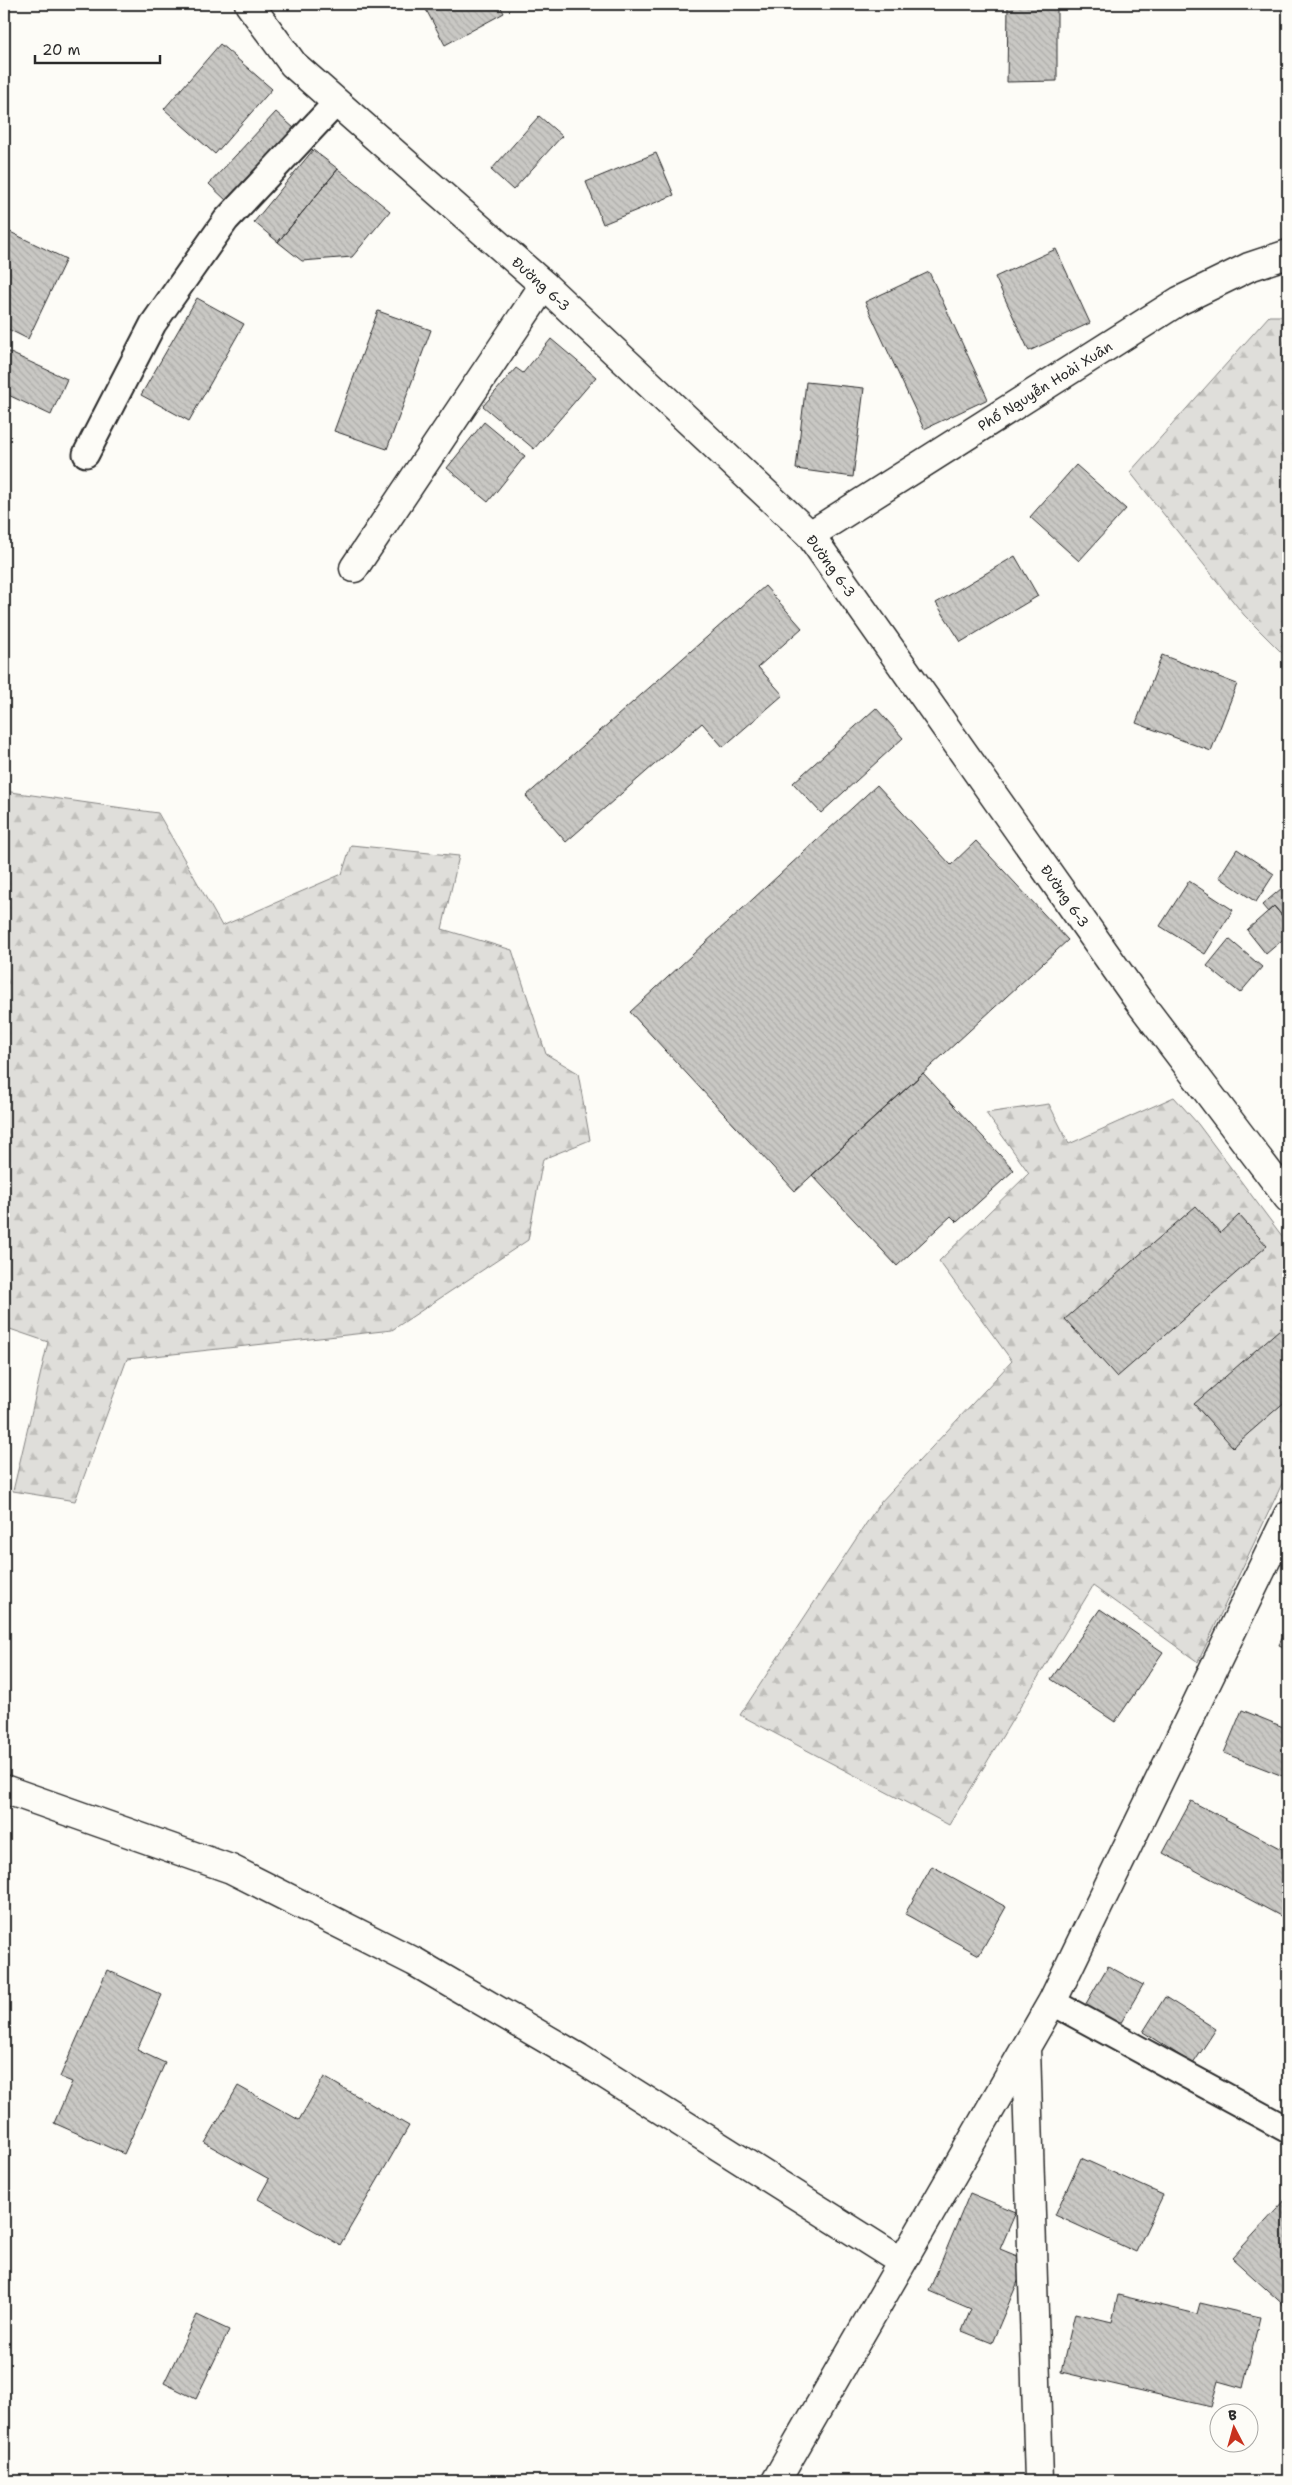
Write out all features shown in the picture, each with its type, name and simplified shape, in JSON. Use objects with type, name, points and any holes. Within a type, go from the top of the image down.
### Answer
[{"type":"street","name":"Đường 6-3","points":[[249,4],[293,64],[544,285],[810,535],[1138,1000],[1288,1198]]},
{"type":"street","name":"Phố Nguyễn Hoài Xuân","points":[[810,535],[1179,301],[1248,267],[1288,254]]},
{"type":"street","points":[[354,568],[544,285]]},
{"type":"street","points":[[776,2481],[1052,2002],[1288,1515]]},
{"type":"street","points":[[4,1790],[230,1869],[415,1962],[579,2058],[902,2262]]},
{"type":"street","points":[[1026,2048],[1039,2481]]},
{"type":"lane","points":[[86,454],[153,324],[226,220],[336,103]]},
{"type":"lane","points":[[1052,2002],[1288,2130]]},
{"type":"green space","points":[[1269,316],[1288,316],[1288,659],[1244,615],[1130,472]]},
{"type":"green space","points":[[4,791],[158,813],[222,926],[342,874],[351,845],[459,856],[442,929],[512,950],[546,1054],[578,1073],[590,1140],[543,1159],[528,1240],[392,1330],[127,1359],[75,1501],[13,1491],[48,1342],[4,1327]]},
{"type":"green space","points":[[1174,1097],[1198,1124],[1288,1244],[1288,1471],[1198,1662],[1093,1586],[949,1825],[740,1715],[879,1504],[1012,1361],[939,1261],[1029,1173],[986,1113],[1049,1104],[1069,1144]]},
{"type":"building","points":[[423,4],[499,4],[504,13],[445,45]]},
{"type":"building","points":[[1008,4],[1057,4],[1057,81],[1007,82]]},
{"type":"building","points":[[220,44],[272,89],[215,154],[164,109]]},
{"type":"building","points":[[276,112],[295,129],[228,202],[209,184]]},
{"type":"building","points":[[539,116],[562,136],[513,190],[491,170]]},
{"type":"building","points":[[313,150],[338,169],[278,242],[254,222]]},
{"type":"building","points":[[656,153],[674,195],[603,224],[586,182]]},
{"type":"building","points":[[338,169],[390,211],[352,257],[302,261],[278,242]]},
{"type":"building","points":[[4,229],[66,259],[28,339],[4,327]]},
{"type":"building","points":[[1056,249],[1090,323],[1029,351],[995,277]]},
{"type":"building","points":[[929,272],[988,399],[924,429],[865,302]]},
{"type":"building","points":[[197,298],[244,324],[189,421],[141,395]]},
{"type":"building","points":[[378,311],[431,330],[387,449],[334,431]]},
{"type":"building","points":[[551,339],[596,377],[534,449],[483,406],[516,368],[523,373]]},
{"type":"building","points":[[4,350],[67,379],[51,415],[4,393]]},
{"type":"building","points":[[806,382],[864,388],[853,477],[796,469]]},
{"type":"building","points":[[484,422],[525,456],[488,502],[447,468]]},
{"type":"building","points":[[1076,465],[1126,509],[1079,561],[1030,517]]},
{"type":"building","points":[[1015,556],[1038,596],[961,642],[936,603]]},
{"type":"building","points":[[765,586],[802,628],[758,667],[783,695],[723,747],[702,723],[566,842],[526,796]]},
{"type":"building","points":[[1162,655],[1237,684],[1211,751],[1136,723]]},
{"type":"building","points":[[876,708],[903,738],[821,813],[793,783]]},
{"type":"building","points":[[877,785],[951,865],[976,841],[1068,940],[795,1191],[630,1012]]},
{"type":"building","points":[[1237,849],[1274,874],[1256,902],[1219,877]]},
{"type":"building","points":[[1189,881],[1233,910],[1205,954],[1160,926]]},
{"type":"building","points":[[1282,888],[1288,895],[1288,923],[1274,906],[1268,912],[1262,905]]},
{"type":"building","points":[[1274,906],[1288,923],[1288,935],[1266,954],[1247,930]]},
{"type":"building","points":[[1229,939],[1262,967],[1240,993],[1207,966]]},
{"type":"building","points":[[1288,1025],[1288,1041],[1282,1029]]},
{"type":"building","points":[[923,1073],[1014,1170],[957,1222],[951,1216],[897,1266],[812,1175]]},
{"type":"building","points":[[1196,1206],[1220,1233],[1239,1215],[1267,1246],[1117,1377],[1065,1319]]},
{"type":"building","points":[[1288,1322],[1288,1399],[1233,1447],[1194,1404]]},
{"type":"building","points":[[1100,1609],[1163,1652],[1115,1722],[1051,1679]]},
{"type":"building","points":[[1288,1626],[1288,1649],[1279,1645]]},
{"type":"building","points":[[1242,1710],[1288,1729],[1288,1778],[1224,1753]]},
{"type":"building","points":[[1191,1801],[1288,1852],[1288,1920],[1163,1853]]},
{"type":"building","points":[[932,1866],[1006,1907],[979,1955],[905,1914]]},
{"type":"building","points":[[1108,1966],[1143,1985],[1119,2026],[1084,2007]]},
{"type":"building","points":[[107,1970],[162,1995],[137,2050],[165,2063],[124,2154],[54,2123],[72,2082],[60,2077]]},
{"type":"building","points":[[1165,1997],[1216,2029],[1193,2064],[1143,2032]]},
{"type":"building","points":[[324,2077],[409,2126],[340,2245],[258,2199],[269,2179],[205,2143],[238,2086],[299,2120]]},
{"type":"building","points":[[1081,2158],[1163,2195],[1136,2252],[1055,2215]]},
{"type":"building","points":[[970,2193],[1016,2212],[1000,2249],[1027,2260],[992,2343],[962,2331],[971,2309],[929,2291]]},
{"type":"building","points":[[1288,2197],[1288,2309],[1232,2258]]},
{"type":"building","points":[[1118,2295],[1197,2314],[1200,2303],[1260,2317],[1243,2388],[1218,2381],[1210,2407],[1061,2372],[1075,2313],[1112,2322]]},
{"type":"building","points":[[197,2315],[229,2330],[196,2399],[164,2383]]}]
